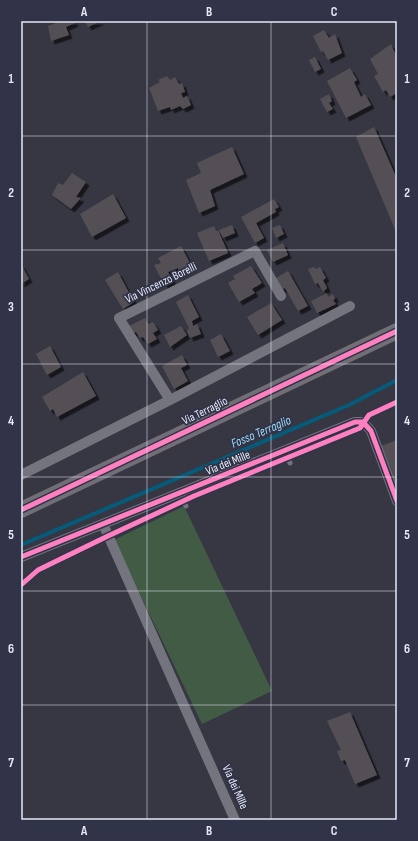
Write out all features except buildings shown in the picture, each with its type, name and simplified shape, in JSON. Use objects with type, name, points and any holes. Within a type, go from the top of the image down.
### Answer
[{"type":"main road","name":"Via Terraglio","points":[[21,510],[397,331]]},
{"type":"street","name":"Via Vincenzo Borelli","points":[[170,400],[119,318],[255,251],[281,296]]},
{"type":"street","points":[[21,475],[170,400],[350,306]]},
{"type":"street","name":"Via dei Mille","points":[[22,557],[355,422],[363,422],[371,431],[397,501]]},
{"type":"street","name":"Via dei Mille","points":[[103,524],[235,820]]},
{"type":"lane","points":[[285,450],[290,463]]},
{"type":"lane","points":[[180,493],[186,506]]},
{"type":"green space","points":[[184,506],[272,691],[202,724],[114,540]]},
{"type":"waterway","name":"Fosso Terraglio","points":[[21,545],[349,405],[397,380]]},
{"type":"cycle path","points":[[21,510],[397,331]]},
{"type":"cycle path","points":[[21,585],[38,570],[194,496],[360,428],[369,415],[397,402]]},
{"type":"cycle path","points":[[21,557],[355,422],[363,422],[371,431],[397,501]]}]
